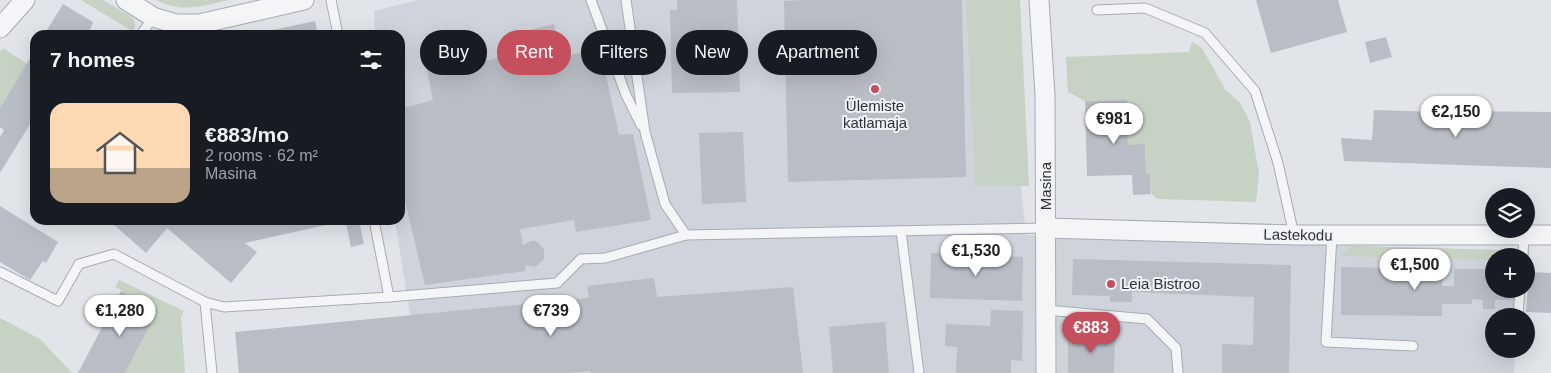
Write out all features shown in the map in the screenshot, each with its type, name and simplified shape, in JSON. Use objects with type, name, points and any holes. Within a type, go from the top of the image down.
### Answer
[{"type":"street","points":[[0,28],[25,0]]},
{"type":"street","points":[[126,0],[153,17],[176,24],[199,24],[304,0]]},
{"type":"street","name":"Masina","points":[[1040,0],[1045,95],[1046,373]]},
{"type":"street","name":"Lastekodu","points":[[1046,228],[1294,235],[1485,235]]},
{"type":"street","name":"Lastekodu","points":[[1535,235],[1551,235]]},
{"type":"lane","points":[[331,0],[337,30]]},
{"type":"lane","points":[[591,0],[626,95],[645,132]]},
{"type":"lane","points":[[626,0],[645,132],[665,204],[686,235]]},
{"type":"lane","points":[[1097,10],[1145,8],[1205,34],[1255,91],[1278,163],[1294,235]]},
{"type":"lane","points":[[144,30],[153,17]]},
{"type":"lane","points":[[375,225],[389,297]]},
{"type":"lane","points":[[0,272],[58,302],[79,264],[114,254],[205,302],[224,307],[389,297],[557,283],[581,258],[605,258],[686,235],[1046,228]]},
{"type":"lane","points":[[901,231],[919,373]]},
{"type":"lane","points":[[1332,235],[1326,342],[1413,346]]},
{"type":"lane","points":[[205,302],[212,373]]},
{"type":"lane","points":[[1046,310],[1147,319],[1176,348],[1178,373]]},
{"type":"shaded area","points":[[418,0],[1001,0],[1026,235],[1485,250],[1485,298],[1517,298],[1516,308],[1485,308],[1485,358],[1515,358],[1514,373],[419,373],[396,225],[405,225],[405,30],[375,30],[374,11]]},
{"type":"green space","points":[[81,0],[103,0],[129,15],[134,20],[135,27],[130,30]]},
{"type":"green space","points":[[157,0],[229,0],[202,6],[175,7]]},
{"type":"green space","points":[[966,0],[1020,0],[1029,186],[975,186]]},
{"type":"green space","points":[[1192,42],[1202,48],[1225,89],[1240,103],[1250,122],[1259,174],[1256,202],[1157,199],[1152,194],[1150,174],[1146,174],[1145,145],[1128,145],[1127,100],[1085,101],[1068,92],[1066,57],[1189,52]]},
{"type":"green space","points":[[3,48],[27,64],[0,108],[0,52]]},
{"type":"green space","points":[[1351,246],[1485,250],[1485,260],[1340,256]]},
{"type":"green space","points":[[119,280],[184,311],[181,317],[185,373],[125,373],[158,310],[115,287]]},
{"type":"green space","points":[[0,318],[40,339],[72,373],[0,373]]},
{"type":"building","points":[[677,0],[737,0],[738,30],[676,30],[676,75],[739,75],[740,92],[672,93],[670,10],[677,10]]},
{"type":"building","name":"Ülemiste katlamaja","points":[[962,0],[966,177],[788,182],[786,75],[877,75],[877,30],[785,30],[784,1]]},
{"type":"building","points":[[1256,0],[1338,0],[1347,32],[1271,53]]},
{"type":"building","points":[[63,4],[93,22],[90,30],[47,30]]},
{"type":"building","points":[[315,21],[317,30],[273,30]]},
{"type":"building","points":[[554,24],[555,30],[529,30]]},
{"type":"building","points":[[1386,37],[1392,57],[1370,63],[1365,42]]},
{"type":"building","points":[[581,53],[581,75],[606,75],[619,135],[633,134],[651,220],[576,232],[574,220],[520,229],[523,245],[535,241],[544,250],[544,259],[538,265],[534,267],[526,265],[525,271],[425,285],[405,201],[405,108],[433,100],[428,75],[487,75],[487,60],[497,58],[497,75],[571,75],[571,55]]},
{"type":"building","points":[[30,58],[30,124],[0,173],[0,137],[4,130],[0,127],[0,108]]},
{"type":"building","points":[[1127,100],[1128,145],[1145,144],[1146,174],[1150,174],[1151,194],[1133,195],[1132,175],[1087,176],[1085,101]]},
{"type":"building","points":[[1436,101],[1456,101],[1457,111],[1551,112],[1551,168],[1344,161],[1341,138],[1372,140],[1374,110],[1436,112]]},
{"type":"building","points":[[743,132],[746,202],[702,204],[699,133]]},
{"type":"building","points":[[0,206],[58,242],[46,263],[43,261],[30,280],[0,262]]},
{"type":"building","points":[[114,225],[326,225],[245,243],[257,252],[231,283],[167,228],[146,253]]},
{"type":"building","points":[[346,225],[360,225],[364,244],[351,247]]},
{"type":"building","points":[[931,253],[1023,257],[1022,301],[930,298]]},
{"type":"building","points":[[1073,259],[1291,265],[1289,373],[1222,373],[1222,344],[1253,345],[1254,297],[1132,292],[1132,302],[1110,302],[1110,296],[1072,295]]},
{"type":"building","points":[[1341,267],[1442,269],[1442,286],[1454,286],[1454,269],[1485,269],[1485,298],[1515,298],[1515,300],[1495,300],[1495,308],[1485,309],[1483,309],[1483,300],[1472,299],[1472,304],[1442,304],[1442,316],[1341,315]]},
{"type":"building","points":[[1535,272],[1551,273],[1551,313],[1535,312],[1535,308],[1526,308],[1527,298],[1535,298]]},
{"type":"building","points":[[654,278],[657,297],[793,287],[803,373],[590,373],[590,371],[569,373],[239,373],[235,332],[589,298],[587,286]]},
{"type":"building","points":[[121,291],[158,310],[125,373],[78,373]]},
{"type":"building","points":[[991,310],[1023,311],[1022,361],[1011,360],[1011,373],[956,373],[957,347],[945,346],[946,324],[990,326]]},
{"type":"building","points":[[885,322],[889,373],[833,373],[829,327]]},
{"type":"building","points":[[1068,334],[1115,335],[1114,373],[1068,373]]},
{"type":"place","name":"Ülemiste katlamaja","points":[[875,89]]},
{"type":"place","name":"Leia Bistroo","points":[[1111,284]]}]
